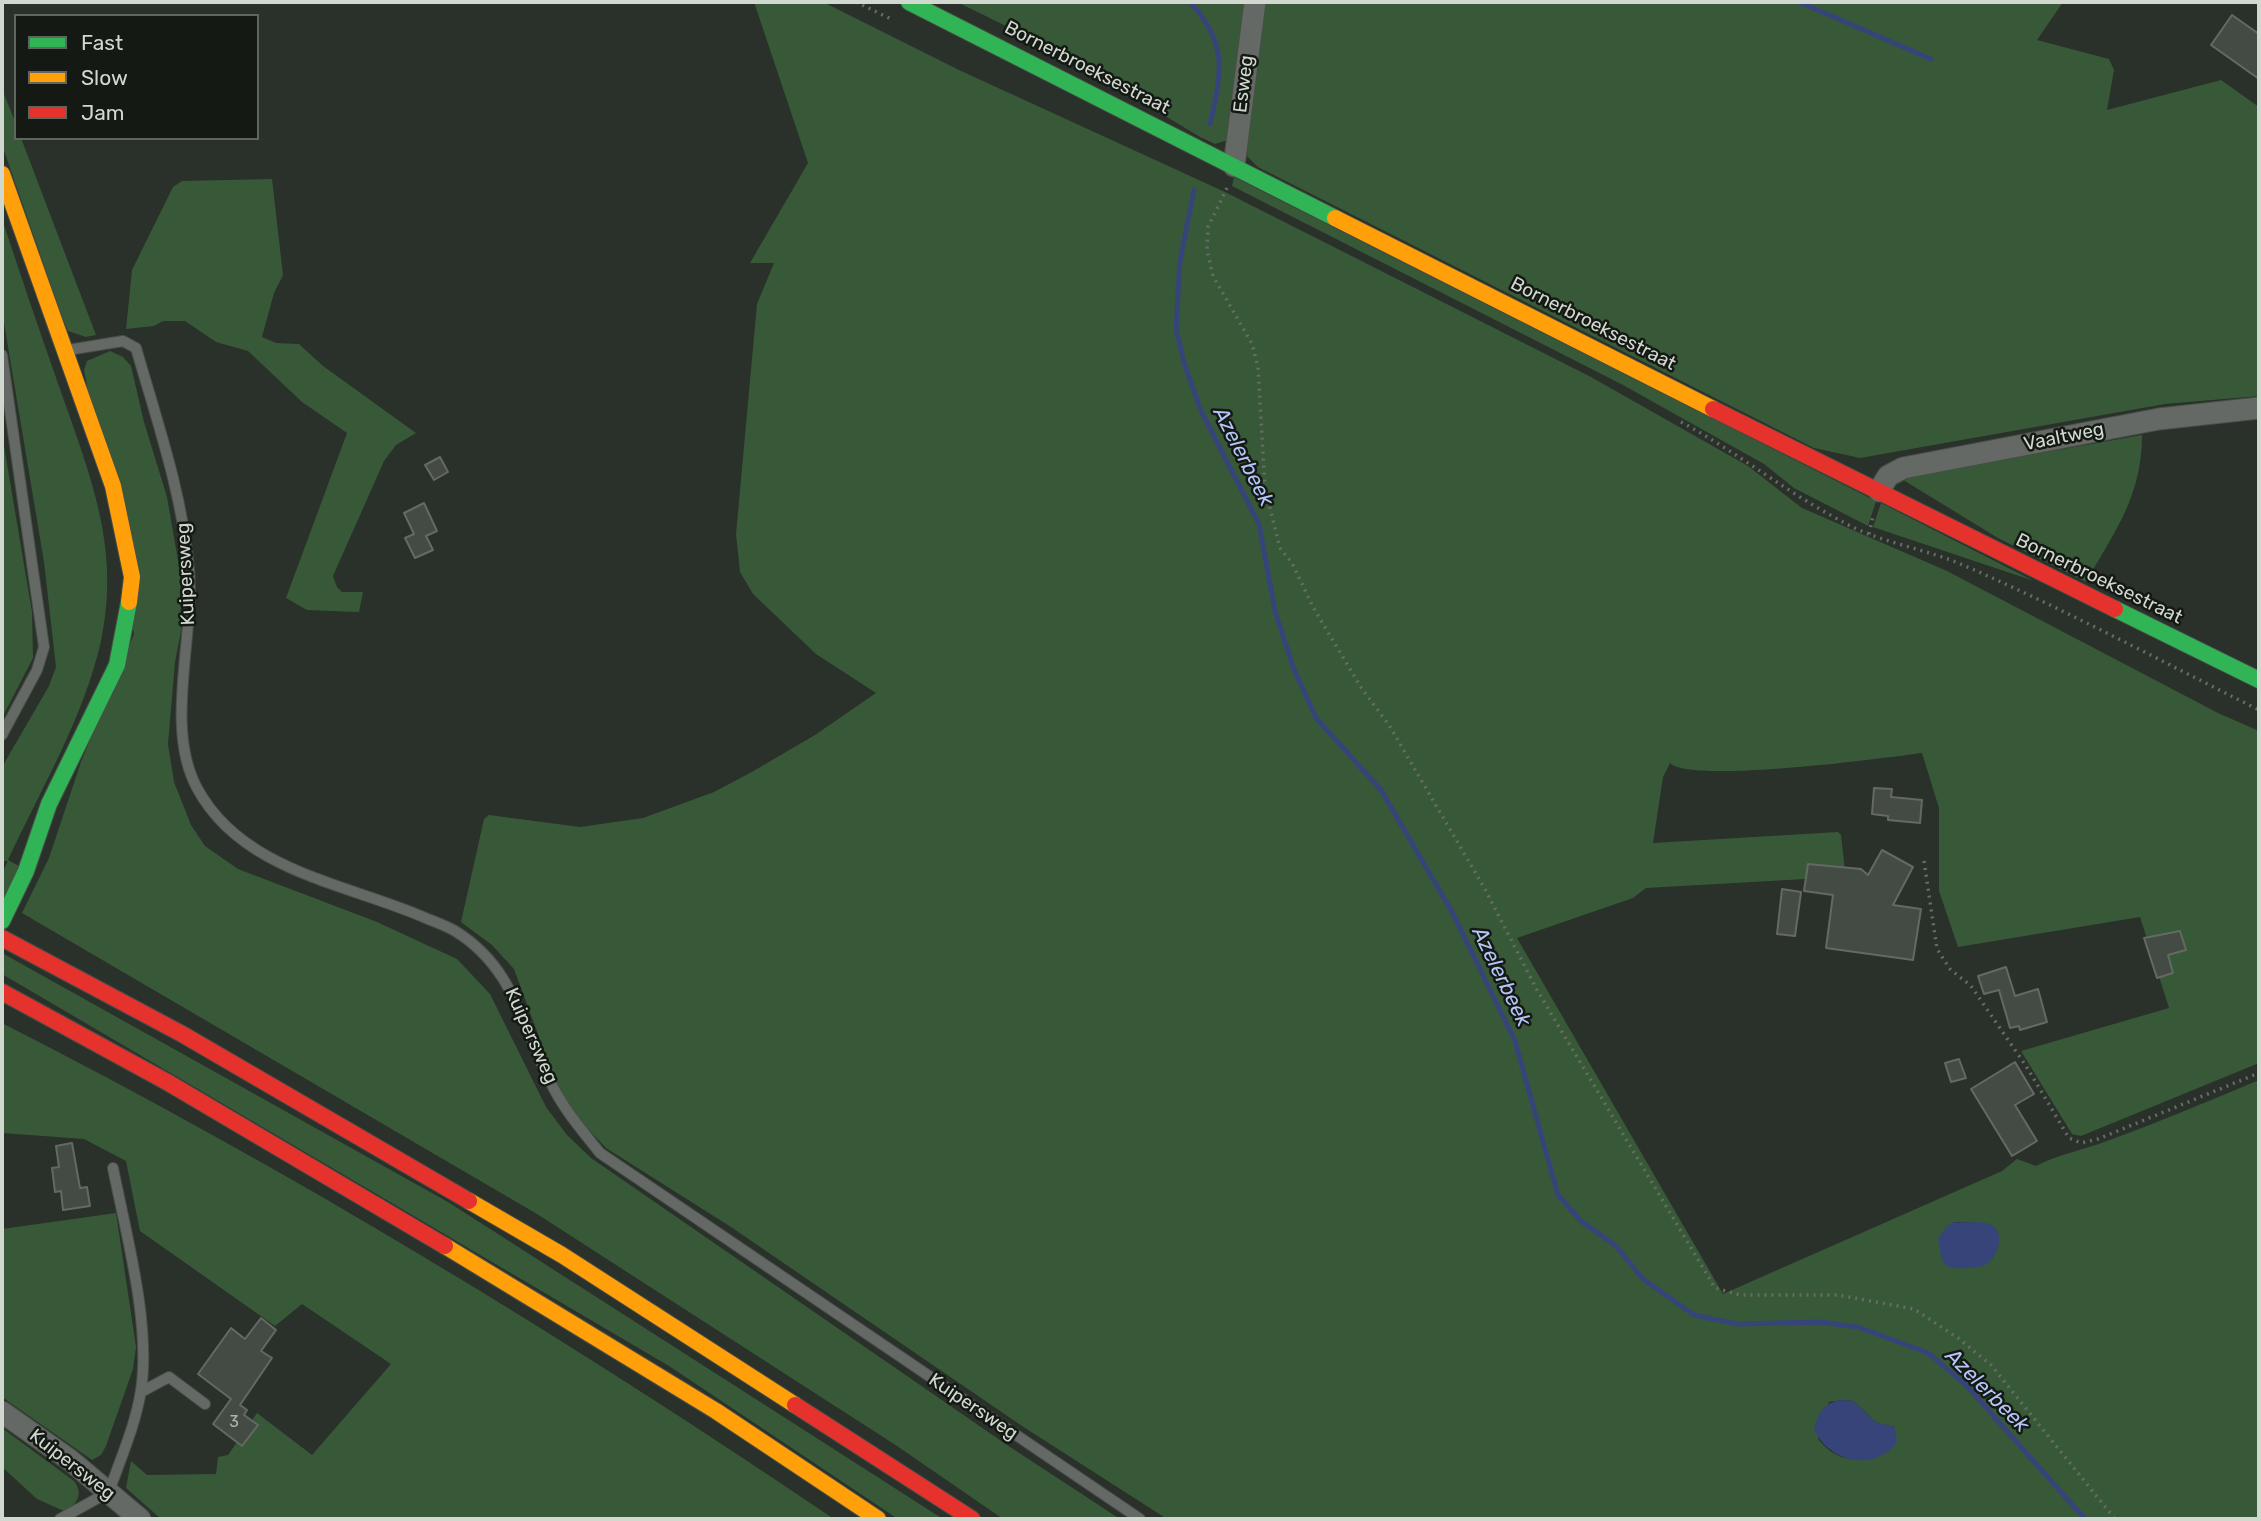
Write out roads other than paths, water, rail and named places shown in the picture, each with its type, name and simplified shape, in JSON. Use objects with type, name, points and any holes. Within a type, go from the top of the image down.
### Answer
[{"type":"main road","name":"Bornerbroeksestraat","points":[[909,2],[2259,680]]},
{"type":"main road","points":[[2,174],[113,486],[132,577],[125,635],[117,665],[50,804],[26,871],[2,921]]},
{"type":"main road","points":[[2,938],[182,1034],[562,1255],[972,1519]]},
{"type":"main road","points":[[2,992],[315,1168],[545,1305],[792,1460],[878,1519]]},
{"type":"street","name":"Esweg","points":[[1234,166],[1255,2]]},
{"type":"street","name":"Vaaltweg","points":[[1879,491],[1888,477],[1903,468],[2159,419],[2259,408]]},
{"type":"street","name":"Kuipersweg","points":[[2,1412],[70,1460],[140,1519]]},
{"type":"lane","name":"Kuipersweg","points":[[65,351],[123,341],[136,348],[182,510],[189,571],[190,633],[182,709],[186,755],[197,788],[217,816],[242,841],[268,859],[390,903],[455,931],[501,972],[517,1001],[554,1091],[600,1153],[1140,1519]]},
{"type":"lane","points":[[2,355],[44,647],[37,670],[2,735]]},
{"type":"lane","points":[[60,1519],[108,1492],[141,1392],[138,1300],[113,1168]]},
{"type":"lane","points":[[141,1392],[169,1377],[205,1404]]},
{"type":"water","points":[[1953,1222],[1983,1223],[1996,1229],[1999,1235],[1998,1248],[1987,1264],[1974,1268],[1956,1268],[1948,1267],[1942,1260],[1938,1239]]},
{"type":"water","points":[[1853,1401],[1877,1423],[1895,1427],[1897,1442],[1888,1452],[1877,1458],[1853,1459],[1841,1456],[1821,1440],[1814,1429],[1818,1417],[1830,1403]]},
{"type":"waterway","name":"Azelerbeek","points":[[1190,2],[1211,31],[1219,59],[1217,89],[1210,124]]},
{"type":"waterway","points":[[1799,2],[1931,59]]},
{"type":"waterway","name":"Azelerbeek","points":[[1194,190],[1180,261],[1176,328],[1184,363],[1201,411],[1259,524],[1275,611],[1293,667],[1316,718],[1381,790],[1452,912],[1515,1041],[1558,1195],[1581,1221],[1616,1246],[1643,1279],[1694,1315],[1737,1324],[1820,1322],[1858,1327],[1928,1353],[1966,1385],[2085,1519]]}]
